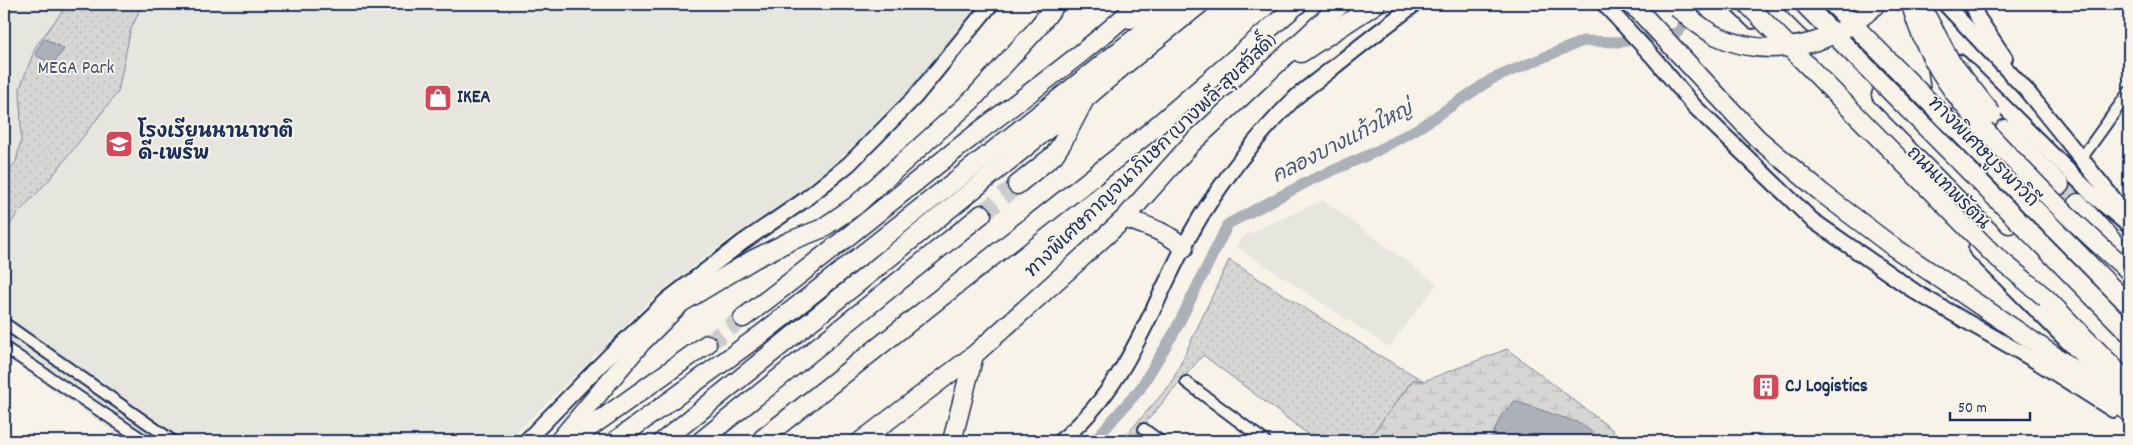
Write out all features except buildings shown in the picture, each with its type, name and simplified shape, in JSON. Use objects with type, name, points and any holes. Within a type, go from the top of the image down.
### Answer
[{"type":"highway","points":[[559,441],[642,343],[681,303],[754,260],[790,241],[821,229],[855,206],[972,100],[1035,31],[1056,4]]},
{"type":"highway","points":[[1104,36],[1138,4]]},
{"type":"highway","points":[[743,318],[800,276],[951,153],[1104,36],[1153,4]]},
{"type":"highway","points":[[614,441],[763,333],[1134,39],[1175,4]]},
{"type":"highway","points":[[663,441],[1200,4]]},
{"type":"highway","points":[[762,439],[1146,135],[1298,4]]},
{"type":"highway","points":[[1260,80],[1376,4]]},
{"type":"highway","points":[[1761,4],[1998,245],[2046,298],[2129,382]]},
{"type":"highway","name":"ถนนเทพรัตน","points":[[1792,4],[2129,344]]},
{"type":"highway","name":"ทางพิเศษบูรพาวิถี","points":[[1804,4],[2129,333]]},
{"type":"highway","name":"ทางพิเศษบูรพาวิถี","points":[[1833,4],[2129,304]]},
{"type":"highway","points":[[1838,4],[2129,299]]},
{"type":"highway","points":[[1674,6],[1718,36],[1747,46],[1781,48],[1807,44],[1839,33],[1876,4]]},
{"type":"highway","points":[[1911,4],[1917,27],[1926,48],[1938,70],[1963,106],[2047,195],[2129,271]]},
{"type":"highway","points":[[1920,4],[1952,62],[1992,114]]},
{"type":"highway","points":[[1741,5],[1992,253],[2046,298]]},
{"type":"highway","points":[[1634,6],[1757,138],[1822,193],[1892,246],[2059,359],[2129,413]]},
{"type":"highway","name":"ทางพิเศษกาญจนาภิเษก (บางพลี-สุขสวัสดิ์)","points":[[861,441],[974,355],[1125,218],[1191,144],[1336,8]]},
{"type":"highway","points":[[1932,34],[1944,111]]},
{"type":"highway","points":[[1017,185],[1054,155],[1085,99]]},
{"type":"highway","points":[[2006,129],[2060,185]]},
{"type":"highway","points":[[2078,203],[2129,259]]},
{"type":"highway","points":[[701,441],[982,214]]},
{"type":"highway","points":[[1125,218],[1176,239],[1184,248]]},
{"type":"highway","points":[[571,441],[707,344]]},
{"type":"highway","points":[[952,441],[974,355]]},
{"type":"main road","points":[[526,441],[667,300],[742,242],[803,201],[849,164],[914,97],[991,4]]},
{"type":"main road","points":[[1060,441],[1071,432],[1106,394],[1128,360],[1184,248],[1213,197],[1252,145],[1294,99],[1416,4]]},
{"type":"main road","points":[[1604,4],[1617,16],[1694,106],[1812,220],[1917,293],[2039,363],[2129,420]]},
{"type":"main road","points":[[1904,4],[2097,199],[2129,226]]},
{"type":"main road","points":[[1945,4],[2026,90],[2129,218]]},
{"type":"main road","points":[[1972,4],[1978,18],[2026,90]]},
{"type":"main road","name":"ถนนเทพรัตน","points":[[1741,5],[2129,404]]},
{"type":"street","points":[[2081,159],[2129,92]]},
{"type":"street","points":[[4,322],[173,441]]},
{"type":"street","points":[[4,347],[145,441]]},
{"type":"street","points":[[1186,382],[1265,441]]},
{"type":"street","points":[[1144,429],[1160,441]]},
{"type":"shaded area","points":[[4,4],[982,4],[937,61],[814,185],[733,236],[657,294],[508,441],[127,441],[4,356]]},
{"type":"shaded area","points":[[44,38],[64,49],[52,65],[35,54]]},
{"type":"shaded area","points":[[1323,200],[1437,284],[1389,347],[1236,246],[1244,236]]},
{"type":"shaded area","points":[[1515,401],[1582,424],[1594,434],[1589,441],[1492,441],[1491,438],[1502,414]]},
{"type":"green space","name":"MEGA Park","points":[[68,4],[142,4],[130,32],[118,92],[50,179],[18,213],[4,233],[4,177],[16,162],[21,140],[20,88],[36,46]]},
{"type":"green space","points":[[1229,260],[1375,353],[1424,381],[1413,380],[1367,441],[1317,441],[1203,355],[1130,441],[1121,441],[1171,384]]},
{"type":"green space","points":[[1507,349],[1614,431],[1607,441],[1589,441],[1594,434],[1491,438],[1492,441],[1367,441],[1413,380],[1424,381]]},
{"type":"waterway","name":"คลองบางแก้วใหญ่","points":[[1094,441],[1140,389],[1175,331],[1228,224],[1311,180],[1373,153],[1420,127],[1492,79],[1583,41],[1620,42],[1677,33],[1702,4]]},
{"type":"tunnel","points":[[982,214],[1017,185]]},
{"type":"tunnel","points":[[2060,185],[2078,203]]},
{"type":"tunnel","points":[[707,344],[743,318]]},
{"type":"place","name":"IKEA","points":[[438,98]]},
{"type":"place","name":"โรงเรียนนานาชาติ ดี-เพร็พ","points":[[119,144]]},
{"type":"place","name":"CJ Logistics","points":[[1766,387]]}]
